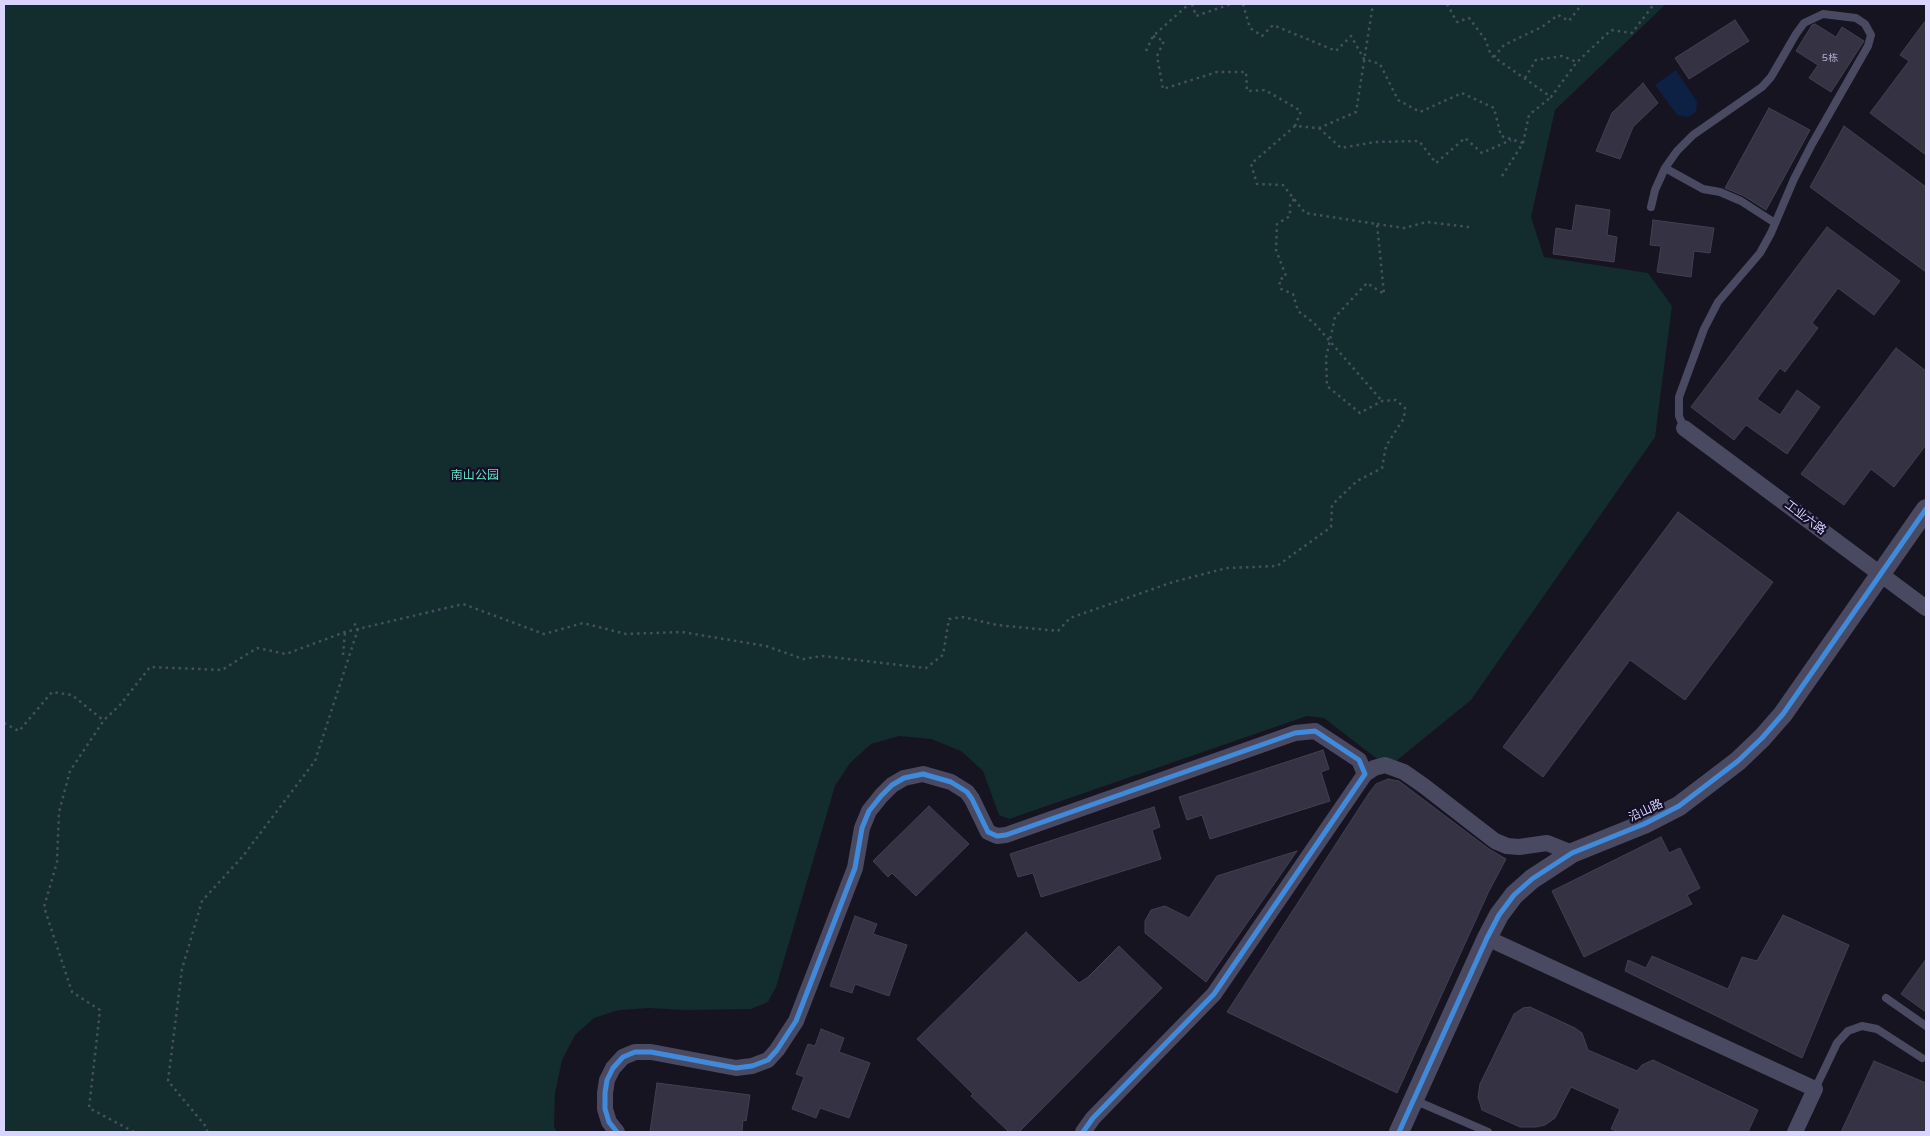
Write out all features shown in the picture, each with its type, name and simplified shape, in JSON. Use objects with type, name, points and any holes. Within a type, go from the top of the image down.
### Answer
[{"type":"street","name":"工业六路","points":[[1684,428],[1926,608]]},
{"type":"street","name":"沿山路","points":[[1399,1132],[1487,938],[1499,914],[1514,895],[1532,879],[1572,852],[1644,824],[1678,806],[1738,761],[1783,714],[1926,509]]},
{"type":"street","points":[[617,1132],[609,1122],[605,1109],[605,1093],[610,1074],[623,1057],[635,1052],[651,1052],[736,1068],[752,1066],[768,1060],[778,1050],[796,1021],[852,877],[862,828],[869,811],[881,796],[904,778],[922,774],[952,782],[972,799],[988,832],[997,836],[1006,835],[1305,731],[1316,731],[1359,760],[1365,774]]},
{"type":"street","points":[[1083,1132],[1092,1118],[1214,994],[1365,774],[1374,768],[1385,765],[1404,772],[1495,841],[1507,846],[1519,847],[1547,843],[1572,852]]},
{"type":"street","points":[[1487,938],[1815,1089],[1795,1132]]},
{"type":"lane","points":[[1650,207],[1665,168],[1677,151],[1693,135],[1766,82],[1804,23],[1823,14],[1856,18],[1865,24],[1871,35],[1868,46],[1812,144],[1760,253],[1718,302],[1704,329],[1680,397],[1678,416],[1684,428]]},
{"type":"lane","points":[[1665,168],[1702,189],[1720,192],[1741,201],[1775,223]]},
{"type":"lane","points":[[1886,998],[1926,1026]]},
{"type":"lane","points":[[1815,1089],[1837,1043],[1848,1031],[1862,1026],[1876,1029],[1922,1058]]},
{"type":"lane","points":[[1414,1100],[1488,1132]]},
{"type":"path","points":[[1146,51],[1153,36],[1189,4]]},
{"type":"path","points":[[1192,4],[1196,16],[1231,4]]},
{"type":"path","points":[[1243,4],[1250,28],[1262,36],[1273,25],[1336,51],[1351,36],[1364,59],[1380,64],[1398,100],[1420,112],[1462,93],[1494,108],[1501,136],[1523,143]]},
{"type":"path","points":[[1295,126],[1319,128],[1356,112],[1373,4]]},
{"type":"path","points":[[1447,4],[1456,22],[1469,18],[1485,39],[1491,55],[1551,97]]},
{"type":"path","points":[[1494,57],[1504,45],[1542,27],[1558,15],[1569,21],[1582,4]]},
{"type":"path","points":[[1502,176],[1523,143],[1530,115],[1551,97],[1577,62],[1611,30],[1632,33],[1654,4]]},
{"type":"path","points":[[1153,36],[1164,41],[1157,56],[1163,89],[1217,72],[1246,72],[1247,91],[1265,90],[1301,111],[1295,126],[1251,164],[1257,184],[1283,186],[1305,212],[1404,228],[1427,222],[1468,228]]},
{"type":"path","points":[[1526,78],[1536,60],[1562,56],[1577,62]]},
{"type":"path","points":[[1319,128],[1341,148],[1375,142],[1419,141],[1436,164],[1464,138],[1482,153],[1512,140]]},
{"type":"path","points":[[1294,199],[1290,205],[1290,216],[1277,224],[1276,250],[1286,276],[1279,280],[1281,289],[1293,294],[1298,311],[1314,323],[1330,340],[1382,401]]},
{"type":"path","points":[[134,1132],[89,1108],[100,1010],[72,992],[44,907],[56,862],[59,812],[70,771],[104,720],[120,705],[150,667],[222,670],[257,648],[286,654],[345,632],[463,604],[544,634],[583,623],[626,634],[682,632],[766,646],[803,660],[822,656],[926,668],[942,655],[949,619],[963,617],[997,625],[1058,631],[1070,618],[1173,582],[1227,568],[1277,566],[1330,527],[1332,505],[1357,481],[1382,468],[1386,446],[1404,418],[1405,408],[1396,400],[1382,401],[1360,413],[1328,386],[1326,358],[1335,317],[1367,283],[1384,294],[1377,224]]},
{"type":"path","points":[[354,623],[358,629]]},
{"type":"path","points":[[207,1132],[207,1128],[168,1080],[182,969],[199,910],[202,901],[244,856],[315,761],[358,629]]},
{"type":"path","points":[[343,655],[345,632]]},
{"type":"path","points":[[4,723],[19,731],[52,692],[72,695],[104,720]]},
{"type":"green space","name":"南山公园","points":[[4,4],[1666,4],[1555,110],[1531,217],[1544,257],[1648,273],[1672,306],[1655,437],[1471,700],[1385,770],[1385,765],[1324,718],[1307,716],[1009,819],[999,815],[983,771],[961,751],[931,739],[899,736],[871,744],[850,763],[835,786],[776,987],[768,1002],[751,1009],[686,1010],[649,1008],[619,1010],[594,1018],[575,1035],[562,1060],[555,1093],[554,1126],[557,1132],[4,1132]]},
{"type":"water","points":[[1676,70],[1697,102],[1696,112],[1688,117],[1678,115],[1655,85]]},
{"type":"building","points":[[1735,20],[1749,41],[1689,79],[1675,58]]},
{"type":"building","points":[[1926,20],[1926,155],[1870,113],[1909,61],[1900,55]]},
{"type":"building","points":[[1815,24],[1836,37],[1842,27],[1864,41],[1831,92],[1809,78],[1818,65],[1796,51],[1812,25]]},
{"type":"building","points":[[1643,83],[1658,103],[1633,127],[1620,159],[1596,151],[1612,113]]},
{"type":"building","points":[[1769,108],[1810,130],[1766,210],[1744,196],[1725,188]]},
{"type":"building","points":[[1844,126],[1926,187],[1926,272],[1810,187]]},
{"type":"building","points":[[1576,205],[1610,210],[1607,235],[1617,237],[1614,262],[1553,254],[1556,228],[1572,231]]},
{"type":"building","points":[[1653,220],[1714,228],[1710,253],[1694,251],[1691,277],[1657,272],[1661,246],[1650,245]]},
{"type":"building","points":[[1827,227],[1900,281],[1874,315],[1838,288],[1812,323],[1818,328],[1785,372],[1780,368],[1757,399],[1780,415],[1797,390],[1820,407],[1787,454],[1746,425],[1734,440],[1691,407]]},
{"type":"building","points":[[1896,348],[1926,371],[1926,445],[1894,487],[1871,469],[1844,505],[1801,474]]},
{"type":"building","points":[[1678,512],[1773,582],[1685,700],[1630,660],[1543,777],[1503,747]]},
{"type":"building","points":[[1323,750],[1329,769],[1321,772],[1330,801],[1210,839],[1202,815],[1187,820],[1179,797]]},
{"type":"building","points":[[1388,779],[1399,781],[1489,849],[1506,859],[1488,893],[1397,1093],[1227,1012],[1369,793],[1376,784]]},
{"type":"building","points":[[929,806],[969,844],[916,896],[892,873],[888,877],[873,861]]},
{"type":"building","points":[[1154,807],[1160,827],[1152,830],[1161,859],[1041,897],[1033,873],[1018,877],[1010,854]]},
{"type":"building","points":[[1661,837],[1669,853],[1680,848],[1700,888],[1687,895],[1692,904],[1584,957],[1552,891]]},
{"type":"building","points":[[1297,851],[1206,982],[1145,933],[1145,921],[1151,910],[1165,906],[1189,918],[1217,876]]},
{"type":"building","points":[[1783,915],[1849,945],[1802,1058],[1625,971],[1628,960],[1646,968],[1652,956],[1728,989],[1742,957],[1757,961]]},
{"type":"building","points":[[855,916],[877,924],[873,934],[907,945],[889,996],[855,984],[852,993],[830,986]]},
{"type":"building","points":[[1026,932],[1079,983],[1088,977],[1119,946],[1162,988],[1019,1132],[1009,1132],[971,1096],[973,1094],[917,1039]]},
{"type":"building","points":[[1926,959],[1926,1012],[1901,994]]},
{"type":"building","points":[[1530,1007],[1582,1033],[1588,1050],[1637,1071],[1642,1065],[1653,1060],[1758,1110],[1748,1132],[1619,1132],[1611,1129],[1620,1109],[1571,1087],[1555,1118],[1545,1125],[1520,1127],[1482,1110],[1478,1097],[1480,1084],[1514,1014],[1523,1008]]},
{"type":"building","points":[[821,1029],[844,1038],[839,1052],[870,1063],[849,1118],[820,1108],[816,1118],[792,1109],[804,1077],[796,1074],[808,1044],[815,1046]]},
{"type":"building","points":[[1874,1061],[1926,1083],[1926,1127],[1924,1132],[1841,1132]]},
{"type":"building","points":[[657,1083],[750,1095],[746,1121],[743,1120],[742,1132],[650,1132]]},
{"type":"cycle path","points":[[1399,1132],[1487,938],[1499,915],[1514,895],[1532,879],[1572,853],[1644,824],[1679,806],[1738,761],[1783,714],[1926,509]]},
{"type":"cycle path","points":[[617,1132],[609,1122],[605,1109],[605,1093],[607,1080],[613,1068],[623,1057],[635,1052],[651,1052],[736,1068],[752,1066],[768,1060],[777,1050],[796,1021],[855,868],[862,828],[869,811],[892,785],[904,778],[923,774],[951,782],[967,792],[988,832],[997,836],[1006,835],[1295,733],[1315,731],[1359,760],[1365,774],[1214,994],[1093,1118],[1083,1132]]}]
